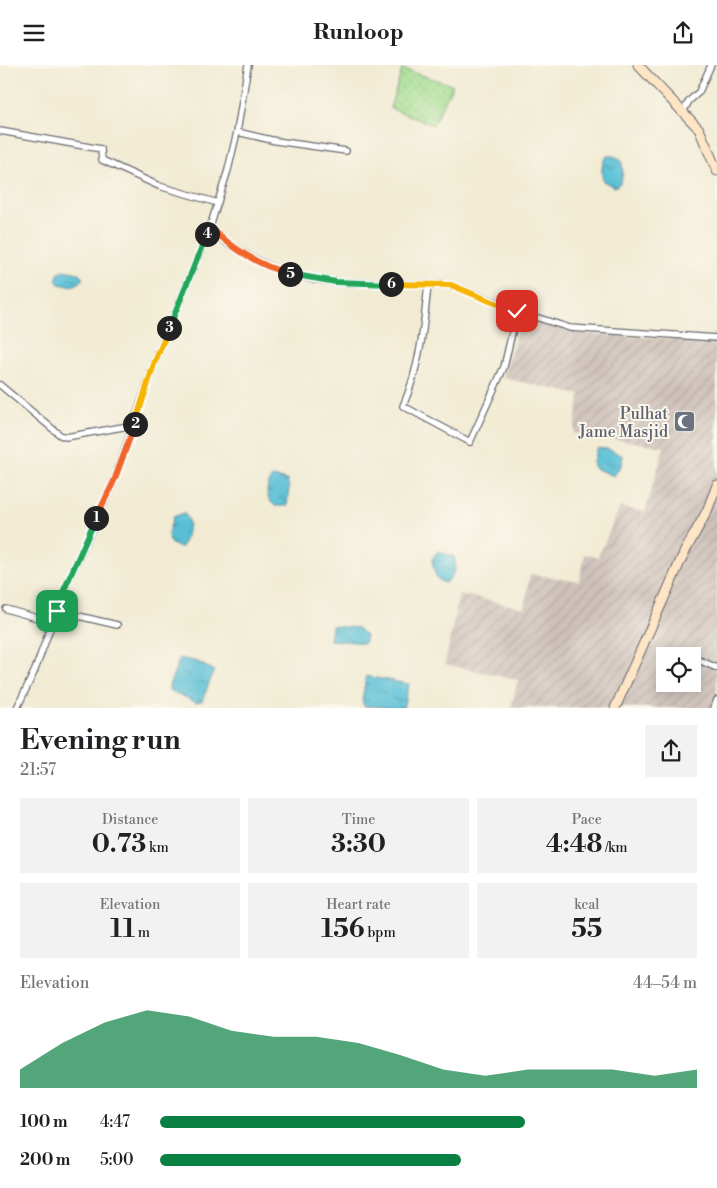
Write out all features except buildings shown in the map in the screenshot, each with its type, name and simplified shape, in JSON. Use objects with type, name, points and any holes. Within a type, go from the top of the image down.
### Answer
[{"type":"main road","points":[[638,65],[699,129],[717,171]]},
{"type":"main road","points":[[615,708],[684,553],[707,511],[717,485]]},
{"type":"street","points":[[16,708],[35,670],[51,622],[73,569],[114,481],[154,364],[210,227],[237,132],[248,65]]},
{"type":"street","points":[[683,112],[689,101],[699,92],[711,65]]},
{"type":"street","points":[[0,131],[101,149],[102,160],[159,186],[218,203]]},
{"type":"street","points":[[237,132],[276,141],[346,151]]},
{"type":"street","points":[[210,227],[227,243],[280,271],[310,279],[336,282],[451,285],[517,311],[570,328],[717,338]]},
{"type":"street","points":[[428,285],[418,359],[413,383],[403,406],[470,442],[504,367],[517,311]]},
{"type":"street","points":[[0,385],[60,435],[66,437],[134,425]]},
{"type":"street","points":[[6,609],[51,622]]},
{"type":"street","points":[[57,611],[117,625]]},
{"type":"street","points":[[701,661],[717,668]]},
{"type":"street","points":[[714,708],[717,700]]},
{"type":"shaded area","points":[[522,316],[571,331],[591,334],[711,341],[717,327],[717,695],[712,708],[511,708],[518,680],[445,664],[459,594],[524,608],[530,574],[579,581],[585,554],[598,557],[620,507],[645,512],[664,447],[573,433],[580,395],[503,378]]},
{"type":"green space","points":[[402,69],[453,85],[433,125],[390,108]]},
{"type":"water","points":[[607,156],[614,156],[621,161],[622,165],[623,172],[620,183],[614,187],[603,181],[602,168]]},
{"type":"water","points":[[63,270],[79,273],[83,279],[76,285],[59,284],[56,280],[58,274]]},
{"type":"water","points":[[597,448],[608,449],[623,456],[621,465],[614,476],[594,468],[593,460]]},
{"type":"water","points":[[272,477],[287,480],[289,488],[287,506],[275,506],[269,500],[267,489]]},
{"type":"water","points":[[184,513],[189,525],[182,547],[178,547],[170,543],[168,534],[173,517]]},
{"type":"water","points":[[438,551],[454,557],[455,561],[454,572],[445,583],[439,580],[433,566],[432,559]]},
{"type":"water","points":[[332,626],[358,628],[366,636],[364,643],[330,640]]},
{"type":"water","points":[[180,658],[198,662],[214,671],[202,701],[196,702],[169,690],[169,685]]},
{"type":"water","points":[[366,676],[409,684],[403,708],[364,706],[362,701]]},
{"type":"place","name":"Pulhat Jame Masjid","points":[[684,422]]},
{"type":"route","points":[[57,611],[76,561],[114,481],[154,364],[210,227],[227,243],[280,271],[310,279],[336,282],[451,285],[517,311]]}]
